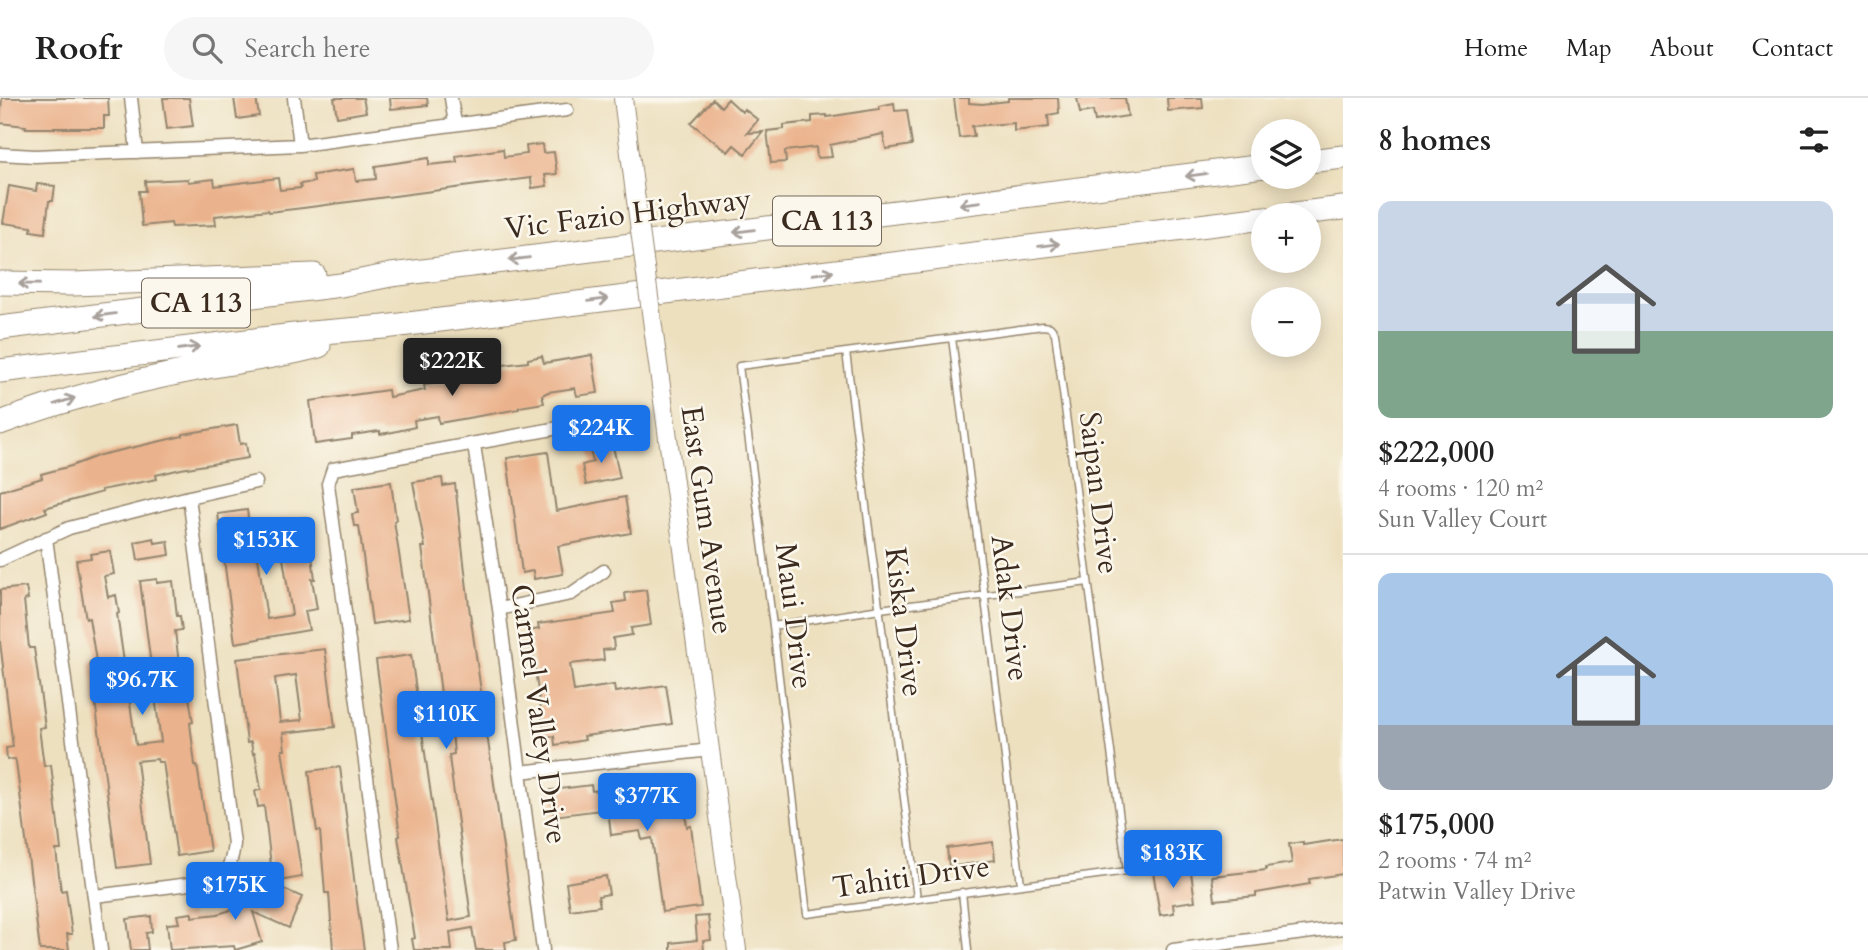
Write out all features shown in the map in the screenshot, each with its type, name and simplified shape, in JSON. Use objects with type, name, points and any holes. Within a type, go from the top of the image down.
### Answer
[{"type":"highway","points":[[1321,160],[1342,157]]},
{"type":"highway","name":"Vic Fazio Highway","points":[[0,328],[341,285],[391,275],[1251,168]]},
{"type":"highway","points":[[1321,211],[1343,208]]},
{"type":"highway","name":"CA 113","points":[[0,371],[311,333],[384,327],[1251,220]]},
{"type":"highway","points":[[1321,224],[1343,223]]},
{"type":"highway","points":[[1217,224],[1251,225]]},
{"type":"highway","points":[[0,283],[72,284],[339,274],[391,275]]},
{"type":"highway","points":[[0,424],[64,401],[117,387],[184,371],[313,347],[384,327]]},
{"type":"street","points":[[131,98],[137,152]]},
{"type":"street","points":[[294,98],[300,145]]},
{"type":"street","points":[[451,98],[455,124]]},
{"type":"street","name":"East Gum Avenue","points":[[623,98],[737,950]]},
{"type":"street","points":[[0,154],[35,156],[300,145],[567,110]]},
{"type":"street","points":[[390,950],[328,484],[333,469],[564,427]]},
{"type":"street","name":"Carmel Valley Drive","points":[[474,445],[499,609],[543,950]]},
{"type":"street","points":[[0,560],[69,528],[256,482]]},
{"type":"street","points":[[95,895],[205,883],[222,876],[232,864],[234,844],[189,497]]},
{"type":"street","points":[[46,538],[101,950]]},
{"type":"street","points":[[499,609],[571,594],[604,571]]},
{"type":"street","points":[[520,772],[710,750]]},
{"type":"street","points":[[1173,950],[1343,928]]},
{"type":"lane","name":"Saipan Drive","points":[[739,366],[1044,326],[1050,327],[1055,333],[1127,871],[1021,884]]},
{"type":"lane","name":"Adak Drive","points":[[951,338],[1021,884]]},
{"type":"lane","name":"Kiska Drive","points":[[846,352],[917,898]]},
{"type":"lane","name":"Maui Drive","points":[[739,366],[807,914]]},
{"type":"lane","points":[[773,626],[1088,582]]},
{"type":"lane","name":"Tahiti Drive","points":[[807,914],[1021,884]]},
{"type":"lane","points":[[962,892],[968,950]]},
{"type":"building","points":[[2,98],[108,98],[109,116],[104,116],[104,128],[25,128],[26,126],[0,123]]},
{"type":"building","points":[[163,98],[189,98],[193,126],[167,129]]},
{"type":"building","points":[[234,98],[256,98],[259,116],[237,119]]},
{"type":"building","points":[[334,98],[363,98],[366,112],[337,117]]},
{"type":"building","points":[[390,98],[427,98],[428,105],[391,109]]},
{"type":"building","points":[[954,98],[969,98],[969,103],[982,104],[1008,101],[1008,98],[1058,98],[1059,113],[1048,115],[1049,127],[1014,131],[1014,123],[972,126],[974,136],[959,138]]},
{"type":"building","points":[[1077,98],[1125,98],[1128,116],[1095,121],[1093,111],[1080,113]]},
{"type":"building","points":[[1167,98],[1202,98],[1203,108],[1168,111]]},
{"type":"building","points":[[713,99],[721,107],[728,99],[742,112],[744,109],[758,120],[747,133],[763,132],[745,154],[734,145],[728,152],[691,123]]},
{"type":"building","points":[[894,103],[895,111],[907,110],[912,145],[886,149],[883,134],[830,145],[832,157],[817,158],[816,147],[785,151],[786,162],[771,163],[767,131],[784,129],[784,125],[812,122],[812,116],[827,117],[879,109],[879,106]]},
{"type":"building","points":[[542,144],[543,153],[554,152],[557,174],[545,175],[547,186],[532,188],[531,178],[303,208],[215,216],[216,225],[172,227],[171,223],[142,226],[139,191],[146,191],[145,181],[188,179],[188,182],[214,179],[215,186],[278,178],[280,190],[301,188],[300,184],[314,182],[313,175],[354,169],[356,181],[376,179],[375,166],[429,158],[429,165],[457,162],[456,156],[503,149],[504,157],[527,154],[526,146]]},
{"type":"building","points":[[37,184],[55,186],[53,201],[49,201],[45,233],[31,231],[32,227],[3,223],[9,186],[36,191]]},
{"type":"building","points":[[592,355],[598,393],[577,396],[575,388],[548,392],[542,395],[544,403],[519,409],[439,423],[438,416],[414,420],[415,427],[380,434],[380,431],[352,435],[352,439],[315,444],[310,401],[388,390],[389,397],[425,390],[424,385],[454,381],[453,376],[486,370],[486,367],[528,362],[528,359],[542,356],[544,363]]},
{"type":"building","points":[[237,425],[240,444],[246,443],[248,458],[181,469],[156,475],[157,479],[101,490],[102,492],[45,508],[47,512],[0,529],[0,491],[42,478],[41,474],[100,455],[183,434]]},
{"type":"building","points":[[612,442],[620,478],[586,485],[582,465],[593,462],[589,447]]},
{"type":"building","points":[[548,452],[556,511],[625,497],[631,533],[558,546],[563,574],[534,579],[533,571],[522,573],[507,458]]},
{"type":"building","points":[[442,478],[443,486],[455,484],[469,606],[516,940],[505,942],[506,950],[476,950],[472,928],[450,932],[452,950],[414,950],[412,939],[415,938],[398,837],[400,836],[376,660],[411,655],[449,921],[471,917],[450,765],[449,755],[454,754],[452,731],[446,732],[422,547],[425,547],[413,482]]},
{"type":"building","points":[[391,482],[394,521],[409,619],[372,624],[359,526],[354,526],[352,514],[358,513],[354,487]]},
{"type":"building","points":[[247,510],[251,538],[255,537],[267,619],[292,615],[277,520],[307,517],[317,609],[305,611],[309,630],[235,643],[218,514]]},
{"type":"building","points":[[154,538],[155,543],[168,541],[170,555],[138,560],[135,542]]},
{"type":"building","points":[[110,551],[114,574],[104,576],[108,597],[116,595],[136,745],[161,742],[140,581],[173,581],[177,616],[180,616],[182,630],[175,631],[180,672],[185,671],[193,722],[190,723],[195,765],[210,851],[177,856],[163,762],[158,762],[157,759],[137,761],[150,864],[117,868],[90,662],[96,661],[76,560],[91,558],[90,554]]},
{"type":"building","points":[[26,587],[28,599],[24,600],[29,648],[34,648],[45,727],[39,728],[44,766],[51,765],[61,850],[56,850],[61,891],[66,890],[72,934],[67,934],[69,950],[40,950],[16,762],[15,759],[7,760],[6,748],[13,747],[0,642],[0,590]]},
{"type":"building","points":[[646,590],[651,625],[631,628],[632,635],[613,638],[614,649],[603,650],[604,660],[570,664],[574,691],[614,685],[615,692],[666,685],[672,724],[584,736],[585,740],[555,745],[554,736],[545,737],[529,631],[539,629],[538,624],[615,613],[613,603],[626,601],[625,593]]},
{"type":"building","points":[[325,649],[335,727],[283,733],[285,750],[282,750],[302,877],[273,882],[264,806],[258,807],[255,791],[261,790],[255,753],[253,754],[251,742],[247,743],[237,659]],"holes":[[[296,675],[302,720],[280,722],[275,678]]]},
{"type":"building","points":[[340,767],[364,950],[333,950],[329,893],[325,893],[320,831],[317,831],[313,803],[309,771]]},
{"type":"building","points":[[591,785],[592,791],[632,786],[633,792],[656,788],[656,792],[682,789],[687,827],[691,826],[701,907],[662,912],[652,838],[642,840],[640,831],[611,835],[608,809],[554,816],[551,790]]},
{"type":"building","points":[[1343,839],[1343,874],[1309,879],[1310,884],[1256,893],[1256,896],[1215,900],[1212,876],[1266,870],[1266,867],[1292,863],[1289,844],[1303,842],[1303,845]]},
{"type":"building","points":[[993,842],[995,860],[949,867],[947,848]]},
{"type":"building","points":[[1167,869],[1167,875],[1191,872],[1195,901],[1173,904],[1174,913],[1160,915],[1153,871]]},
{"type":"building","points":[[606,876],[609,894],[598,896],[600,906],[570,910],[566,883]]},
{"type":"building","points":[[263,880],[302,897],[289,928],[253,912],[262,942],[235,950],[234,946],[170,950],[167,924],[179,923],[177,915],[192,913],[192,917],[218,914],[251,906]]},
{"type":"building","points":[[151,916],[152,932],[146,933],[148,950],[131,950],[127,919]]},
{"type":"building","points":[[708,916],[711,940],[703,941],[704,950],[671,950],[671,943],[697,940],[695,917]]}]
